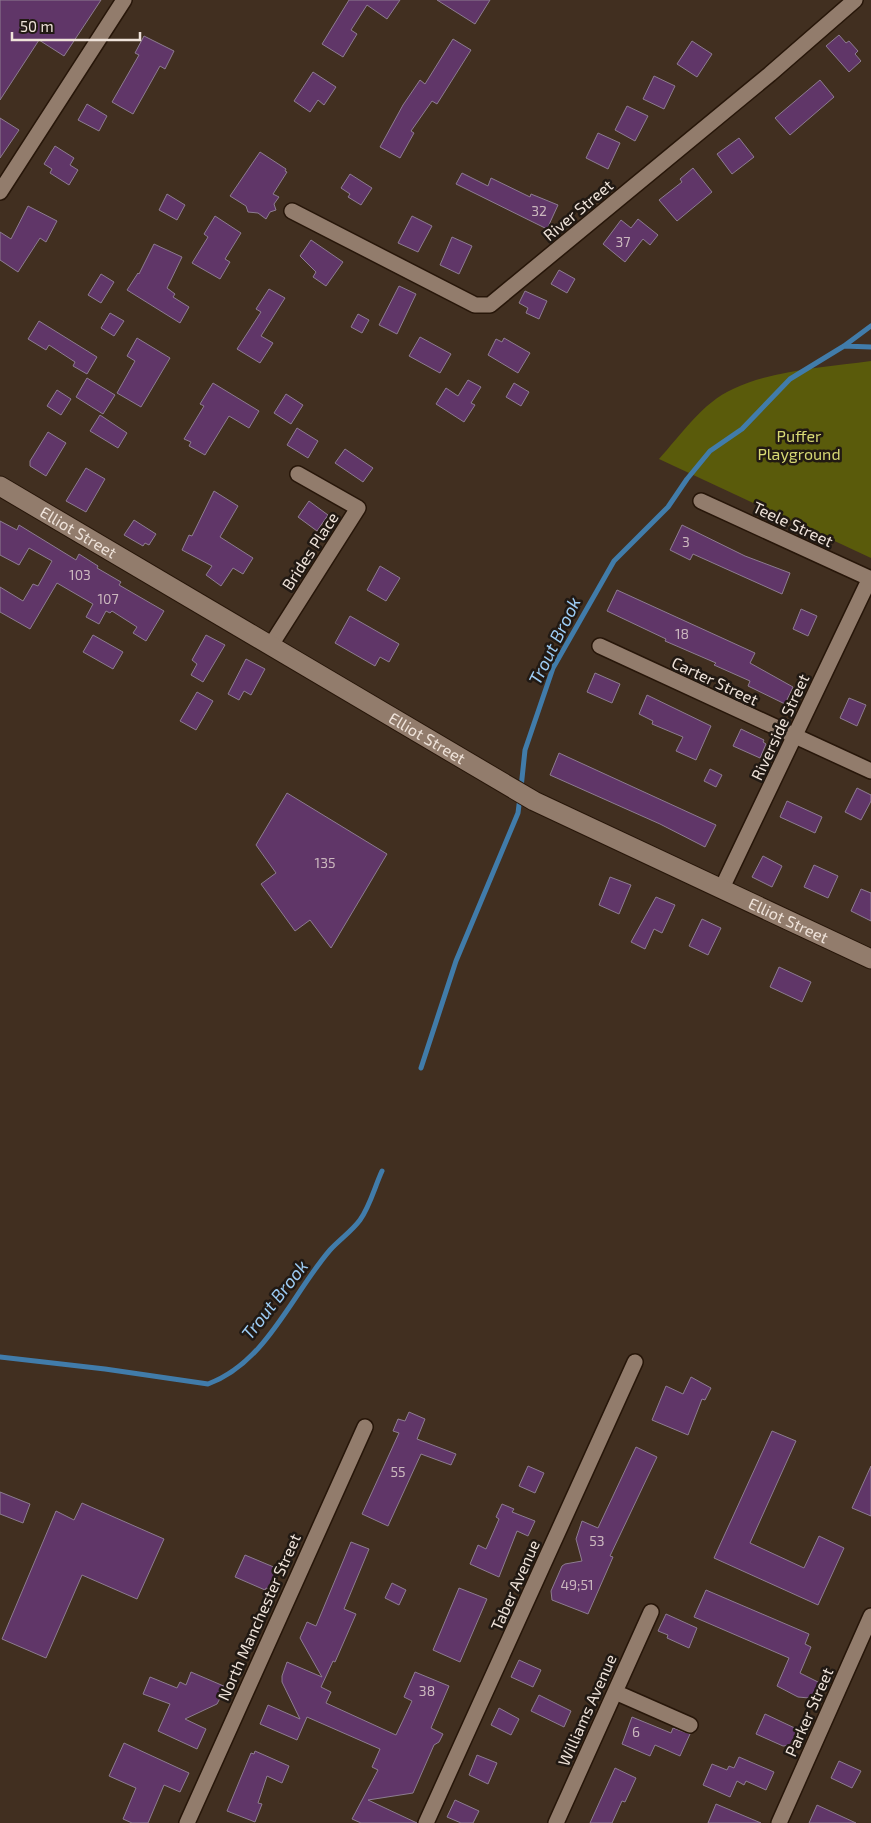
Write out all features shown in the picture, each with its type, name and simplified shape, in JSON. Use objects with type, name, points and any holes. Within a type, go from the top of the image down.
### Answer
[{"type":"street","points":[[0,192],[124,0]]},
{"type":"street","name":"River Street","points":[[292,211],[475,305],[490,305],[770,74],[855,0]]},
{"type":"street","name":"Brides Place","points":[[271,645],[358,508],[298,474]]},
{"type":"street","name":"Elliot Street","points":[[0,486],[91,542],[271,645],[534,801],[871,959]]},
{"type":"street","name":"Teele Street","points":[[701,501],[870,578]]},
{"type":"street","name":"Riverside Street","points":[[721,890],[870,578]]},
{"type":"street","name":"Carter Street","points":[[600,646],[871,771]]},
{"type":"street","name":"Taber Avenue","points":[[426,1823],[635,1362]]},
{"type":"street","name":"North Manchester Street","points":[[187,1823],[365,1427]]},
{"type":"street","name":"Williams Avenue","points":[[556,1823],[651,1612]]},
{"type":"street","name":"Parker Street","points":[[779,1823],[871,1616]]},
{"type":"street","points":[[615,1692],[690,1725]]},
{"type":"green space","name":"Puffer Playground","points":[[871,361],[871,558],[659,459],[702,411],[712,402],[733,389],[765,377],[783,373]]},
{"type":"building","points":[[0,0],[101,0],[64,56],[39,40],[0,100]]},
{"type":"building","points":[[349,0],[400,0],[387,19],[367,5],[351,30],[357,34],[343,57],[322,44]]},
{"type":"building","points":[[437,0],[490,0],[475,24]]},
{"type":"building","points":[[839,35],[846,43],[849,41],[858,51],[855,54],[861,61],[849,72],[826,46]]},
{"type":"building","points":[[144,36],[174,51],[165,69],[160,66],[133,114],[112,102],[139,55],[135,53]]},
{"type":"building","points":[[453,39],[471,50],[437,104],[432,101],[411,131],[414,133],[400,158],[380,147],[403,105],[420,80],[425,84]]},
{"type":"building","points":[[692,41],[712,54],[697,77],[677,64]]},
{"type":"building","points":[[313,72],[336,87],[324,105],[318,100],[310,112],[294,101]]},
{"type":"building","points":[[654,76],[675,86],[664,109],[643,99]]},
{"type":"building","points":[[820,80],[834,97],[790,135],[775,118]]},
{"type":"building","points":[[87,104],[107,116],[99,131],[78,120]]},
{"type":"building","points":[[627,106],[648,116],[635,141],[615,130]]},
{"type":"building","points":[[0,118],[19,130],[0,158]]},
{"type":"building","points":[[598,133],[620,143],[608,169],[586,158]]},
{"type":"building","points":[[739,138],[754,157],[732,174],[717,154]]},
{"type":"building","points":[[55,146],[74,158],[70,165],[78,170],[69,185],[50,173],[52,169],[44,164]]},
{"type":"building","points":[[260,152],[286,169],[285,171],[287,172],[273,194],[279,197],[274,204],[276,210],[270,212],[266,219],[258,213],[248,212],[246,206],[230,196]]},
{"type":"building","points":[[693,168],[712,192],[677,221],[659,200],[682,182],[680,179]]},
{"type":"building","points":[[462,173],[488,186],[491,178],[530,197],[531,194],[558,205],[547,229],[456,184]]},
{"type":"building","points":[[350,174],[372,188],[361,205],[348,197],[350,194],[341,188]]},
{"type":"building","points":[[167,194],[185,205],[177,220],[159,210]]},
{"type":"building","points":[[28,206],[57,221],[46,242],[40,238],[18,272],[0,260],[0,232],[11,239]]},
{"type":"building","points":[[215,216],[241,233],[225,259],[230,262],[220,279],[192,263],[208,237],[204,234]]},
{"type":"building","points":[[412,216],[432,226],[418,252],[398,243]]},
{"type":"building","points":[[638,219],[658,235],[650,245],[643,239],[625,262],[603,244],[621,220],[631,228]]},
{"type":"building","points":[[452,237],[472,246],[459,274],[440,265]]},
{"type":"building","points":[[311,240],[343,262],[326,286],[313,277],[316,272],[300,256]]},
{"type":"building","points":[[154,244],[182,257],[167,288],[175,294],[173,297],[189,307],[180,323],[127,290],[139,274]]},
{"type":"building","points":[[559,270],[575,279],[567,293],[551,284]]},
{"type":"building","points":[[101,274],[114,282],[101,303],[88,295]]},
{"type":"building","points":[[399,286],[416,294],[397,334],[379,325]]},
{"type":"building","points":[[269,289],[285,298],[261,336],[273,343],[260,363],[237,349],[261,312],[256,309]]},
{"type":"building","points":[[525,291],[547,301],[539,319],[526,313],[528,308],[519,303]]},
{"type":"building","points":[[110,313],[124,321],[114,336],[101,328]]},
{"type":"building","points":[[358,314],[369,320],[362,333],[351,327]]},
{"type":"building","points":[[39,321],[97,357],[87,374],[73,366],[75,362],[49,345],[46,350],[28,339]]},
{"type":"building","points":[[420,337],[451,354],[440,373],[409,356]]},
{"type":"building","points":[[137,338],[170,358],[141,407],[117,393],[135,361],[127,356]]},
{"type":"building","points":[[504,338],[530,353],[518,373],[488,355],[496,339],[502,342]]},
{"type":"building","points":[[87,378],[115,395],[103,414],[76,397]]},
{"type":"building","points":[[468,380],[481,387],[471,403],[475,405],[464,422],[436,404],[446,388],[458,396]]},
{"type":"building","points":[[213,383],[259,411],[249,428],[229,416],[205,455],[189,446],[191,442],[184,439],[204,406],[200,404]]},
{"type":"building","points":[[514,383],[529,392],[521,406],[506,397]]},
{"type":"building","points":[[57,390],[71,399],[61,415],[47,406]]},
{"type":"building","points":[[286,394],[303,405],[291,424],[274,413]]},
{"type":"building","points":[[100,415],[127,433],[118,448],[90,431]]},
{"type":"building","points":[[297,428],[318,441],[308,458],[287,445]]},
{"type":"building","points":[[48,432],[66,443],[46,476],[30,466],[30,461]]},
{"type":"building","points":[[345,449],[373,468],[363,482],[335,463]]},
{"type":"building","points":[[86,468],[105,479],[86,512],[66,501]]},
{"type":"building","points":[[214,491],[238,506],[220,537],[253,558],[243,574],[233,568],[221,586],[206,575],[212,566],[182,550],[189,535],[192,536]]},
{"type":"building","points":[[309,501],[328,515],[317,531],[298,517]]},
{"type":"building","points":[[134,520],[156,534],[149,545],[145,543],[143,546],[124,535]]},
{"type":"building","points":[[0,521],[17,530],[19,525],[76,560],[79,554],[98,566],[97,568],[121,582],[119,585],[164,611],[146,641],[133,633],[137,627],[112,611],[110,613],[106,611],[99,624],[86,617],[93,604],[57,583],[30,629],[0,612],[0,587],[23,601],[33,584],[38,586],[52,561],[29,548],[19,565],[0,555]]},
{"type":"building","points":[[682,525],[745,556],[790,573],[782,594],[693,554],[690,560],[670,550]]},
{"type":"building","points":[[380,566],[400,578],[386,601],[367,590]]},
{"type":"building","points":[[617,590],[755,653],[750,663],[793,687],[785,704],[748,686],[750,681],[714,665],[716,663],[665,641],[666,639],[607,611]]},
{"type":"building","points":[[801,609],[817,616],[808,636],[793,629]]},
{"type":"building","points":[[350,616],[399,644],[389,662],[380,657],[375,666],[335,643]]},
{"type":"building","points":[[93,635],[123,652],[113,669],[83,652]]},
{"type":"building","points":[[206,635],[225,645],[203,682],[191,675],[197,664],[192,660]]},
{"type":"building","points":[[246,659],[265,669],[251,695],[244,691],[239,700],[228,694]]},
{"type":"building","points":[[595,673],[620,684],[612,703],[587,692]]},
{"type":"building","points":[[197,692],[213,701],[196,730],[180,721]]},
{"type":"building","points":[[647,695],[711,726],[696,760],[676,751],[683,737],[652,724],[653,721],[639,714]]},
{"type":"building","points":[[849,698],[866,705],[857,726],[840,718]]},
{"type":"building","points":[[741,729],[764,740],[763,742],[766,744],[760,758],[733,746]]},
{"type":"building","points":[[559,753],[716,825],[705,847],[660,824],[550,775]]},
{"type":"building","points":[[710,769],[722,775],[716,787],[704,781]]},
{"type":"building","points":[[857,788],[871,795],[871,801],[861,820],[845,812]]},
{"type":"building","points":[[287,793],[387,854],[331,948],[310,920],[295,931],[261,884],[276,873],[256,845]]},
{"type":"building","points":[[787,801],[822,817],[815,833],[780,817]]},
{"type":"building","points":[[763,856],[782,866],[772,887],[752,877]]},
{"type":"building","points":[[814,865],[838,876],[828,898],[804,887]]},
{"type":"building","points":[[610,877],[631,885],[619,914],[599,905]]},
{"type":"building","points":[[861,889],[871,893],[871,921],[851,911]]},
{"type":"building","points":[[656,897],[675,905],[662,933],[654,929],[645,949],[631,942]]},
{"type":"building","points":[[702,919],[721,928],[708,955],[689,946]]},
{"type":"building","points":[[779,967],[811,982],[802,1002],[770,987]]},
{"type":"building","points":[[691,1377],[711,1388],[705,1400],[702,1399],[688,1435],[652,1420],[666,1386],[683,1394]]},
{"type":"building","points":[[409,1412],[425,1419],[417,1439],[456,1454],[451,1465],[421,1454],[388,1526],[362,1514],[399,1433],[393,1431],[398,1419],[405,1421]]},
{"type":"building","points":[[772,1431],[796,1441],[750,1543],[804,1568],[819,1536],[844,1548],[818,1605],[714,1558]]},
{"type":"building","points":[[636,1447],[657,1457],[610,1556],[613,1557],[588,1614],[552,1600],[551,1591],[562,1566],[582,1561],[576,1539],[582,1521],[598,1528]]},
{"type":"building","points":[[528,1466],[544,1473],[535,1493],[519,1486]]},
{"type":"building","points":[[871,1466],[871,1516],[852,1508]]},
{"type":"building","points":[[0,1492],[30,1504],[23,1523],[0,1514]]},
{"type":"building","points":[[82,1503],[164,1539],[137,1599],[82,1575],[46,1658],[2,1639],[56,1511],[74,1520]]},
{"type":"building","points":[[502,1504],[514,1509],[512,1512],[535,1521],[528,1536],[517,1531],[499,1577],[470,1564],[478,1545],[486,1549],[499,1519],[496,1517]]},
{"type":"building","points":[[351,1542],[369,1549],[344,1609],[356,1614],[335,1662],[333,1661],[321,1687],[331,1692],[326,1703],[396,1735],[412,1701],[404,1697],[415,1672],[449,1686],[431,1728],[443,1734],[439,1742],[434,1745],[413,1793],[368,1800],[417,1823],[361,1823],[352,1819],[378,1770],[372,1767],[380,1749],[307,1717],[297,1740],[260,1724],[268,1705],[300,1719],[282,1682],[287,1662],[322,1677],[300,1638],[307,1622],[316,1626]]},
{"type":"building","points":[[245,1555],[276,1568],[274,1572],[278,1573],[271,1590],[266,1588],[265,1590],[235,1577]]},
{"type":"building","points":[[392,1583],[406,1590],[399,1605],[385,1598]]},
{"type":"building","points":[[459,1588],[487,1599],[460,1662],[433,1650]]},
{"type":"building","points":[[706,1590],[809,1634],[805,1644],[811,1647],[800,1673],[820,1683],[814,1696],[809,1698],[798,1697],[777,1686],[789,1658],[694,1617]]},
{"type":"building","points":[[666,1614],[697,1628],[689,1648],[667,1638],[668,1635],[658,1631]]},
{"type":"building","points":[[519,1660],[541,1670],[533,1687],[511,1677]]},
{"type":"building","points":[[191,1672],[226,1687],[217,1704],[185,1719],[206,1729],[197,1749],[158,1731],[170,1704],[143,1694],[150,1677],[177,1688],[180,1682],[186,1685]]},
{"type":"building","points":[[539,1695],[571,1711],[564,1727],[531,1711]]},
{"type":"building","points":[[499,1708],[519,1719],[511,1735],[491,1725]]},
{"type":"building","points":[[765,1714],[799,1730],[793,1745],[783,1746],[756,1734]]},
{"type":"building","points":[[632,1717],[671,1733],[673,1728],[690,1734],[680,1756],[655,1745],[650,1756],[622,1744]]},
{"type":"building","points":[[124,1743],[189,1773],[180,1792],[164,1785],[148,1823],[132,1823],[123,1819],[136,1788],[109,1776]]},
{"type":"building","points":[[255,1751],[289,1766],[282,1783],[267,1776],[258,1803],[262,1804],[255,1822],[227,1811],[251,1753],[254,1754]]},
{"type":"building","points":[[477,1755],[497,1763],[488,1784],[469,1775]]},
{"type":"building","points":[[739,1757],[774,1772],[766,1790],[746,1781],[744,1785],[737,1781],[730,1797],[703,1785],[712,1764],[727,1770],[729,1766],[734,1768]]},
{"type":"building","points":[[839,1761],[861,1771],[852,1788],[831,1778]]},
{"type":"building","points":[[615,1768],[636,1778],[625,1802],[622,1801],[612,1823],[590,1823]]},
{"type":"building","points":[[455,1800],[479,1811],[473,1823],[461,1823],[447,1817]]},
{"type":"building","points":[[716,1804],[761,1823],[708,1823]]},
{"type":"building","points":[[817,1805],[856,1823],[809,1823]]},
{"type":"waterway","name":"Trout Brook","points":[[521,788],[525,750],[553,668],[614,561],[668,507],[687,479],[710,451],[742,429],[790,379],[844,346],[871,326]]},
{"type":"waterway","points":[[844,346],[871,347]]},
{"type":"waterway","name":"Trout Brook","points":[[421,1068],[456,961],[518,813],[520,797]]},
{"type":"waterway","name":"Trout Brook","points":[[0,1357],[105,1369],[208,1384],[228,1374],[262,1344],[330,1250],[360,1220],[370,1202],[382,1171]]}]
